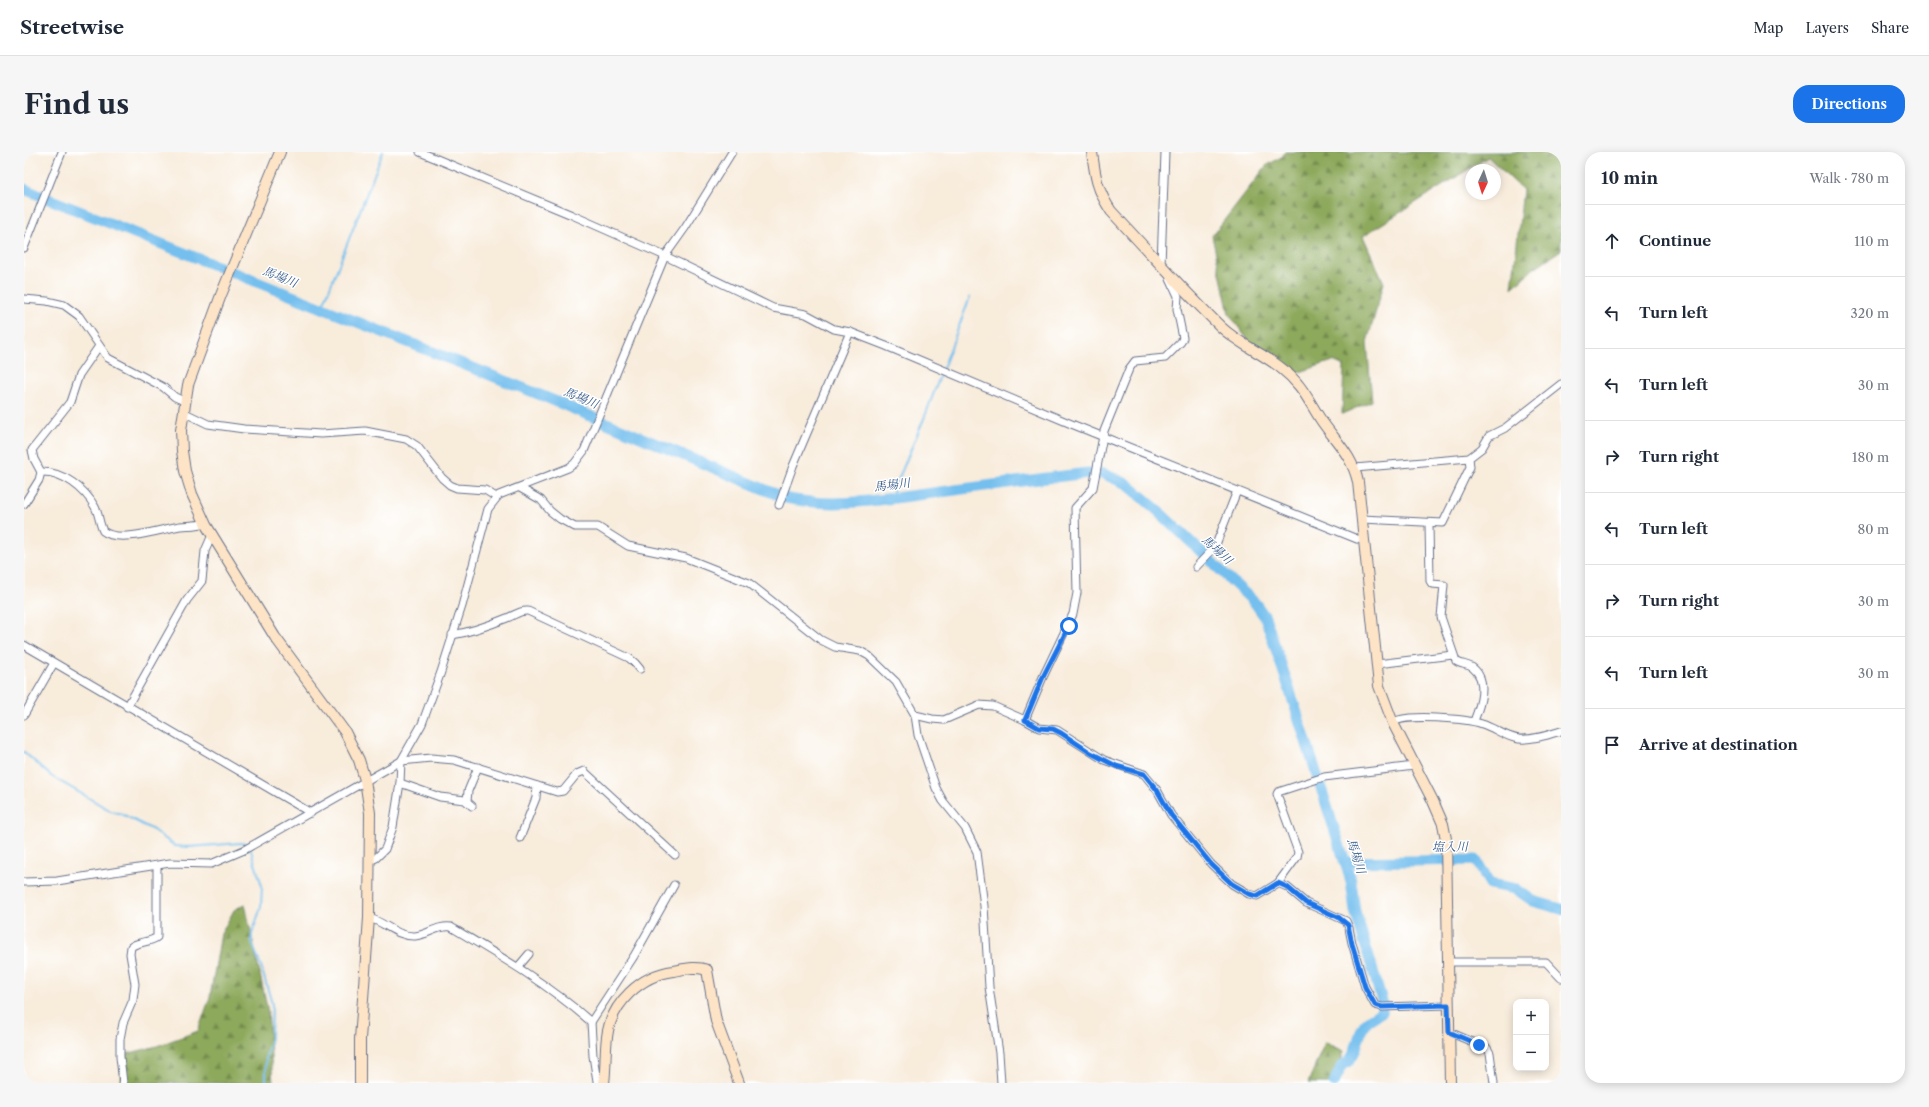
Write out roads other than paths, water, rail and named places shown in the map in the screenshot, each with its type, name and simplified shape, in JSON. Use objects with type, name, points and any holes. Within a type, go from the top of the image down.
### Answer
[{"type":"street","points":[[24,248],[46,189],[62,152]]},
{"type":"street","points":[[280,152],[234,267],[221,295],[188,385],[184,401],[181,441],[183,463],[192,494],[205,523],[275,637],[345,732],[359,760],[365,780],[370,813],[369,918],[360,1039],[360,1083]]},
{"type":"street","points":[[420,152],[572,215],[665,256],[773,308],[806,314],[829,327],[850,332],[1237,491],[1357,539],[1364,540]]},
{"type":"street","points":[[369,861],[376,858],[388,843],[395,820],[400,783],[401,761],[422,724],[441,672],[462,606],[486,514],[496,497],[574,464],[584,451],[665,256],[685,228],[732,152]]},
{"type":"street","points":[[1092,152],[1097,185],[1101,196],[1111,211],[1161,265],[1232,336],[1281,368],[1299,384],[1321,420],[1348,455],[1355,468],[1362,519],[1379,686],[1393,723],[1441,818],[1446,839],[1450,1083]]},
{"type":"street","points":[[1161,265],[1166,152]]},
{"type":"street","points":[[1025,720],[1043,677],[1073,614],[1077,593],[1075,508],[1090,492],[1094,481],[1104,431],[1131,365],[1135,362],[1165,358],[1183,338],[1177,309],[1178,296],[1170,279],[1171,274]]},
{"type":"street","points":[[24,299],[48,301],[64,305],[80,316],[105,356],[163,387],[175,397],[184,401]]},
{"type":"street","points":[[779,504],[793,466],[850,332]]},
{"type":"street","points":[[100,346],[79,375],[70,402],[32,450],[34,459],[42,472],[62,476],[76,485],[95,508],[103,531],[110,535],[154,532],[178,526],[205,523]]},
{"type":"street","points":[[1355,468],[1469,458],[1482,448],[1489,436],[1505,428],[1561,384]]},
{"type":"street","points":[[183,412],[208,424],[244,429],[326,434],[360,431],[406,439],[417,446],[442,478],[450,485],[457,488],[485,490],[496,497]]},
{"type":"street","points":[[1362,519],[1441,524],[1445,520],[1470,467],[1469,458]]},
{"type":"street","points":[[24,504],[39,480],[42,472]]},
{"type":"street","points":[[520,488],[541,500],[550,511],[560,519],[575,527],[598,528],[628,546],[686,558],[749,583],[821,640],[835,647],[860,651],[869,656],[896,682],[915,715],[918,735],[936,788],[943,801],[966,828],[977,852],[984,906],[989,987],[999,1053],[1001,1083]]},
{"type":"street","points":[[1196,567],[1215,547],[1237,491]]},
{"type":"street","points":[[1429,523],[1430,581],[1432,584],[1444,585],[1441,617],[1453,655],[1456,661],[1472,667],[1479,676],[1482,696],[1474,721]]},
{"type":"street","points":[[127,707],[188,600],[202,582],[205,551],[212,535]]},
{"type":"street","points":[[452,634],[490,625],[521,611],[528,611],[629,658],[635,662],[640,669]]},
{"type":"street","points":[[24,645],[127,707],[237,768],[311,813]]},
{"type":"street","points":[[1377,664],[1453,655]]},
{"type":"street","points":[[24,715],[54,664]]},
{"type":"street","points":[[915,715],[944,720],[978,705],[998,708],[1039,728],[1053,729],[1091,753],[1116,766],[1144,774],[1157,790],[1171,815],[1211,864],[1232,884],[1249,894],[1257,896],[1278,883],[1298,852],[1277,794],[1282,789],[1324,777],[1414,766]]},
{"type":"street","points":[[1393,723],[1400,718],[1441,718],[1474,721],[1486,725],[1501,734],[1520,739],[1538,738],[1561,731]]},
{"type":"street","points":[[24,882],[57,881],[170,864],[211,864],[244,850],[311,813],[365,780],[401,761],[439,758],[454,760],[560,792],[566,788],[576,774],[584,771],[674,855]]},
{"type":"street","points":[[400,783],[440,797],[469,804],[468,791],[478,767]]},
{"type":"street","points":[[520,838],[536,798],[537,786]]},
{"type":"street","points":[[123,1083],[120,1057],[120,1039],[123,1023],[133,1000],[135,984],[130,954],[131,947],[157,937],[157,866]]},
{"type":"street","points":[[1278,883],[1287,887],[1306,903],[1338,917],[1348,925],[1364,983],[1375,1005],[1382,1007],[1448,1005]]},
{"type":"street","points":[[674,886],[634,956],[591,1022],[593,1056],[598,1080],[604,1083],[607,1036],[610,1024],[620,1004],[632,990],[647,979],[666,972],[700,967],[707,970],[716,1021],[739,1083]]},
{"type":"street","points":[[369,918],[378,920],[403,934],[414,936],[428,933],[442,927],[451,927],[518,967],[562,997],[591,1022]]},
{"type":"street","points":[[518,967],[529,954]]},
{"type":"street","points":[[1447,962],[1546,962],[1561,978]]},
{"type":"street","points":[[1449,1032],[1487,1048],[1490,1053],[1494,1083]]},
{"type":"waterway","points":[[322,308],[383,152]]},
{"type":"waterway","name":"馬場川","points":[[24,189],[538,394],[785,498],[822,503],[859,502],[1088,473],[1104,474],[1127,484],[1156,509],[1255,603],[1265,617],[1351,881],[1355,911],[1383,1004],[1381,1012],[1364,1025],[1351,1059],[1342,1065],[1334,1083]]},
{"type":"waterway","points":[[890,499],[925,416],[970,297]]},
{"type":"waterway","points":[[24,752],[51,776],[111,811],[122,814],[153,830],[175,846],[189,847],[240,843],[249,844],[262,886],[261,907],[252,934],[252,943],[260,963],[272,1004],[271,1038],[266,1057],[266,1083]]},
{"type":"waterway","name":"塩入川","points":[[1344,862],[1476,860],[1490,884],[1516,889],[1533,901],[1561,909]]}]
